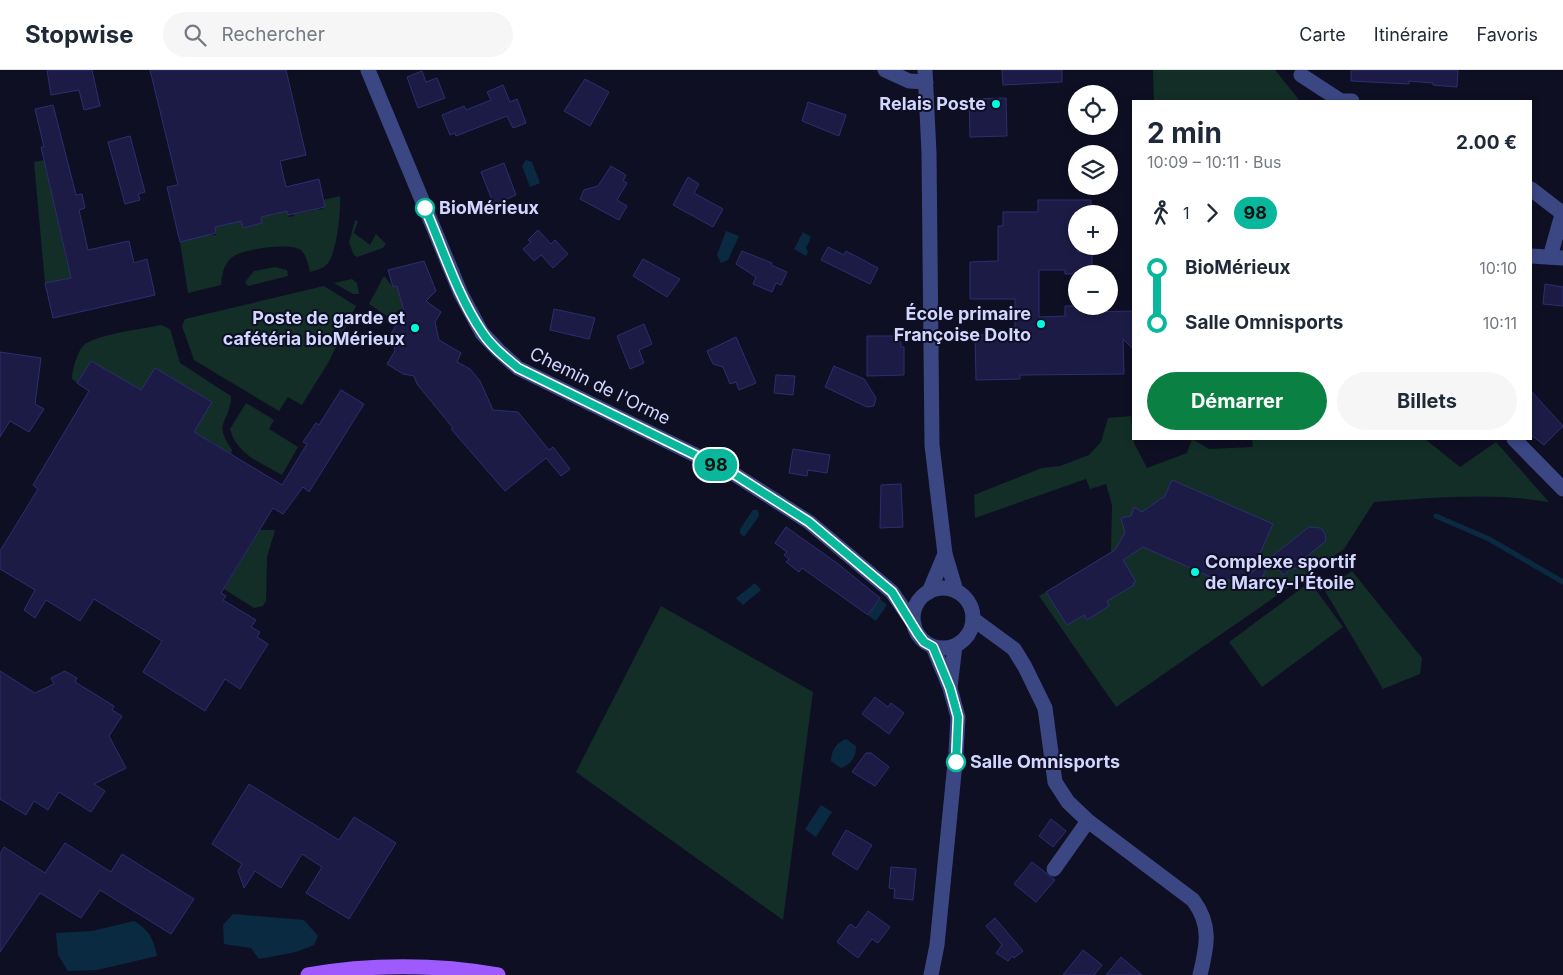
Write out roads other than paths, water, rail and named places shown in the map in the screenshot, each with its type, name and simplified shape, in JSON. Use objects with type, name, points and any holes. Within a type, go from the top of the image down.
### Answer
[{"type":"main road","points":[[308,975],[362,969],[417,968],[472,970],[498,975]]},
{"type":"street","name":"Chemin de l'Orme","points":[[368,70],[461,294],[482,333],[498,351],[518,368],[734,474],[809,522],[892,592],[914,624]]},
{"type":"street","points":[[885,70],[909,81],[925,76],[929,188],[932,445],[945,554],[956,591]]},
{"type":"street","points":[[1301,75],[1341,100]]},
{"type":"street","points":[[1532,190],[1562,212],[1557,258],[1532,256]]},
{"type":"street","points":[[1515,440],[1563,489]]},
{"type":"street","points":[[945,554],[925,594],[915,609],[914,624],[924,642],[933,647],[941,648],[959,643],[999,638]]},
{"type":"street","points":[[892,592],[925,594],[937,588],[956,591],[969,602],[973,619],[972,627],[959,643],[950,688]]},
{"type":"street","points":[[973,619],[1014,649],[1046,708],[1055,782],[1068,802],[1088,821],[1193,900],[1204,914],[1207,935],[1200,975]]},
{"type":"street","points":[[931,975],[937,945],[958,717],[950,688],[933,647]]},
{"type":"street","points":[[1054,869],[1088,821]]},
{"type":"water","points":[[526,160],[532,162],[540,183],[530,187],[522,166]]},
{"type":"water","points":[[726,231],[739,236],[728,260],[721,263],[717,255]]},
{"type":"water","points":[[803,232],[811,237],[806,248],[808,252],[806,256],[794,249]]},
{"type":"water","points":[[753,510],[758,510],[759,516],[744,537],[740,533],[740,529]]},
{"type":"water","points":[[755,583],[761,590],[743,605],[736,598]]},
{"type":"water","points":[[880,599],[887,605],[876,621],[868,615]]},
{"type":"water","points":[[846,739],[856,746],[856,750],[850,763],[841,768],[831,761],[831,757],[837,745]]},
{"type":"water","points":[[821,805],[832,812],[816,837],[805,829]]},
{"type":"water","points":[[233,914],[304,920],[318,936],[314,945],[296,952],[259,959],[251,948],[224,944],[223,925]]},
{"type":"water","points":[[134,921],[144,928],[150,936],[157,956],[97,970],[68,971],[58,955],[56,933],[92,931]]},
{"type":"waterway","points":[[1436,516],[1489,539],[1563,582]]},
{"type":"place","name":"Relais Poste","points":[[996,104]]},
{"type":"place","name":"BioMérieux","points":[[425,208]]},
{"type":"place","name":"École primaire Françoise Dolto","points":[[1041,324]]},
{"type":"place","name":"Poste de garde et cafétéria bioMérieux","points":[[415,328]]},
{"type":"place","name":"Complexe sportif de Marcy-l'Étoile","points":[[1195,572]]},
{"type":"place","name":"Salle Omnisports","points":[[956,762]]}]
